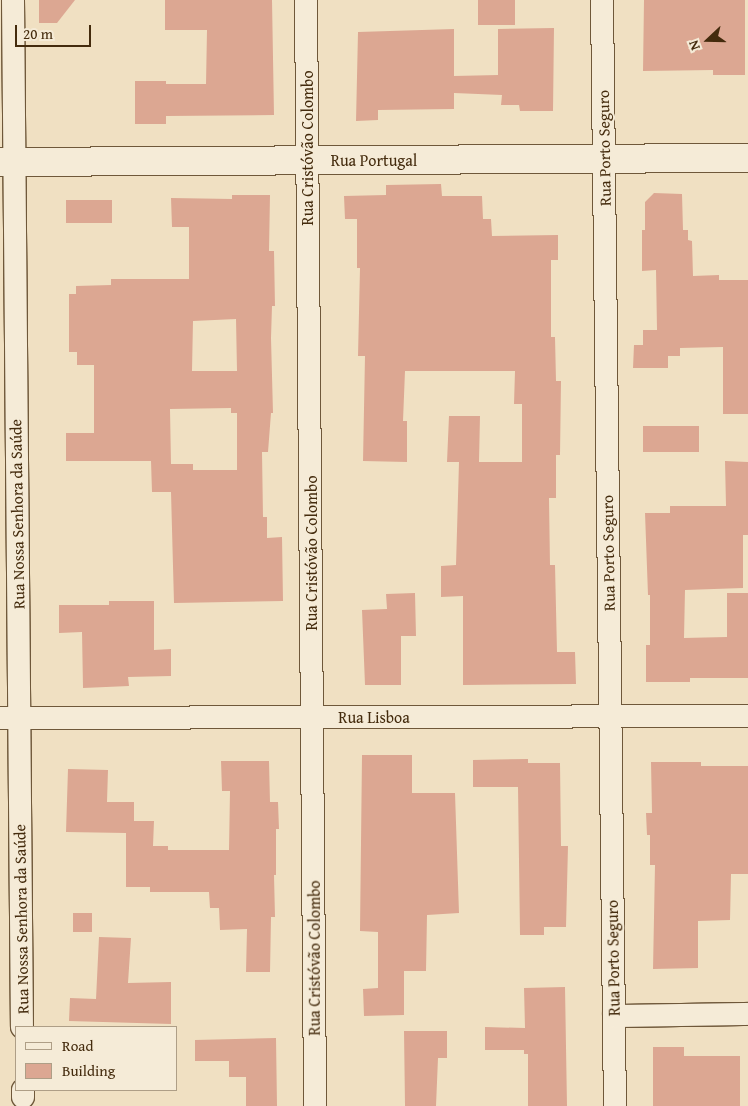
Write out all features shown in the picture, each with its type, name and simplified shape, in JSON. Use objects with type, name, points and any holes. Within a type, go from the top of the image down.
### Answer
[{"type":"street","name":"Rua Nossa Senhora da Saúde","points":[[13,0],[7,162],[10,718],[22,1026]]},
{"type":"street","name":"Rua Cristóvão Colombo","points":[[306,0],[315,1106]]},
{"type":"street","name":"Rua Porto Seguro","points":[[602,0],[615,1106]]},
{"type":"street","name":"Rua Portugal","points":[[7,162],[748,158]]},
{"type":"street","name":"Rua Lisboa","points":[[10,718],[748,716]]},
{"type":"street","points":[[614,1016],[748,1014]]},
{"type":"building","points":[[39,0],[75,0],[57,23],[39,23]]},
{"type":"building","points":[[165,0],[272,0],[274,115],[166,116],[166,124],[135,124],[135,81],[166,81],[166,84],[206,84],[207,30],[165,30]]},
{"type":"building","points":[[478,0],[515,0],[515,25],[478,25]]},
{"type":"building","points":[[644,0],[745,0],[745,75],[713,75],[713,70],[643,71]]},
{"type":"building","points":[[554,28],[553,111],[520,111],[519,105],[501,105],[502,95],[454,93],[454,109],[378,110],[378,120],[356,121],[358,32],[454,29],[454,76],[498,75],[498,29]]},
{"type":"building","points":[[441,184],[442,196],[482,196],[483,219],[491,219],[492,236],[558,235],[558,260],[551,260],[551,337],[555,337],[556,381],[561,381],[560,455],[556,455],[556,498],[549,498],[550,565],[555,565],[557,652],[575,652],[576,684],[463,685],[463,596],[441,597],[441,566],[456,565],[459,462],[447,462],[449,416],[480,416],[479,462],[522,462],[522,404],[514,404],[515,371],[405,371],[403,421],[407,421],[407,462],[363,461],[365,356],[358,356],[360,268],[357,268],[357,219],[345,219],[344,196],[386,195],[386,185]]},
{"type":"building","points":[[654,193],[682,194],[683,230],[688,230],[688,240],[692,241],[693,276],[719,275],[719,280],[748,280],[748,414],[723,414],[723,347],[680,348],[680,356],[668,356],[668,368],[633,368],[634,345],[643,345],[643,330],[657,330],[656,270],[642,271],[642,230],[645,230],[645,202]]},
{"type":"building","points":[[232,195],[270,195],[269,251],[274,251],[275,306],[272,306],[271,338],[273,413],[271,413],[268,452],[262,452],[263,517],[267,517],[267,538],[282,537],[283,601],[174,603],[171,492],[152,492],[151,461],[66,461],[66,433],[94,433],[94,365],[77,365],[77,352],[69,352],[69,294],[76,294],[76,286],[111,285],[111,279],[189,279],[189,227],[172,227],[171,198],[232,199]],"holes":[[[236,319],[237,371],[192,371],[193,321]],[[231,408],[231,413],[237,413],[237,470],[193,470],[193,464],[171,464],[170,409]]]},
{"type":"building","points":[[66,200],[112,200],[112,223],[66,223]]},
{"type":"building","points":[[643,426],[699,426],[699,452],[643,452]]},
{"type":"building","points":[[725,461],[748,462],[748,535],[743,535],[743,588],[685,590],[684,638],[727,637],[727,593],[748,593],[748,678],[690,678],[690,682],[646,682],[646,645],[650,645],[650,595],[648,595],[645,513],[670,513],[670,506],[726,506]]},
{"type":"building","points":[[415,593],[416,636],[401,636],[401,685],[365,685],[362,610],[387,609],[386,594]]},
{"type":"building","points":[[109,601],[154,601],[154,650],[171,649],[171,676],[128,677],[129,686],[83,688],[82,632],[59,633],[59,605],[109,605]]},
{"type":"building","points":[[362,755],[412,755],[412,793],[455,793],[459,913],[427,915],[426,971],[404,971],[404,1015],[364,1016],[363,989],[378,988],[378,932],[360,931]]},
{"type":"building","points":[[528,759],[528,763],[560,763],[561,846],[568,846],[566,927],[544,927],[544,935],[520,935],[518,787],[473,787],[473,760]]},
{"type":"building","points":[[221,761],[269,761],[270,802],[278,802],[279,829],[276,829],[275,917],[271,917],[270,972],[246,972],[247,929],[220,930],[219,908],[210,908],[209,892],[150,892],[150,887],[126,887],[126,833],[66,832],[68,769],[108,770],[107,802],[134,802],[134,821],[154,821],[153,846],[168,846],[168,850],[229,850],[230,791],[222,791]]},
{"type":"building","points":[[651,762],[701,762],[701,766],[748,766],[748,874],[731,874],[730,920],[698,921],[698,968],[653,969],[655,865],[650,865],[650,835],[647,835],[646,813],[652,813]]},
{"type":"building","points":[[73,913],[92,913],[92,932],[73,932]]},
{"type":"building","points":[[99,937],[131,938],[128,983],[171,982],[171,1024],[69,1021],[70,998],[96,999]]},
{"type":"building","points":[[565,987],[567,1106],[528,1106],[528,1054],[524,1054],[524,1050],[485,1050],[485,1027],[525,1028],[524,988]]},
{"type":"building","points":[[404,1031],[447,1031],[447,1058],[438,1058],[436,1106],[405,1106]]},
{"type":"building","points":[[276,1038],[277,1106],[246,1106],[246,1077],[229,1077],[229,1061],[195,1061],[195,1040]]},
{"type":"building","points":[[653,1047],[684,1047],[684,1056],[740,1056],[740,1106],[653,1106]]}]
